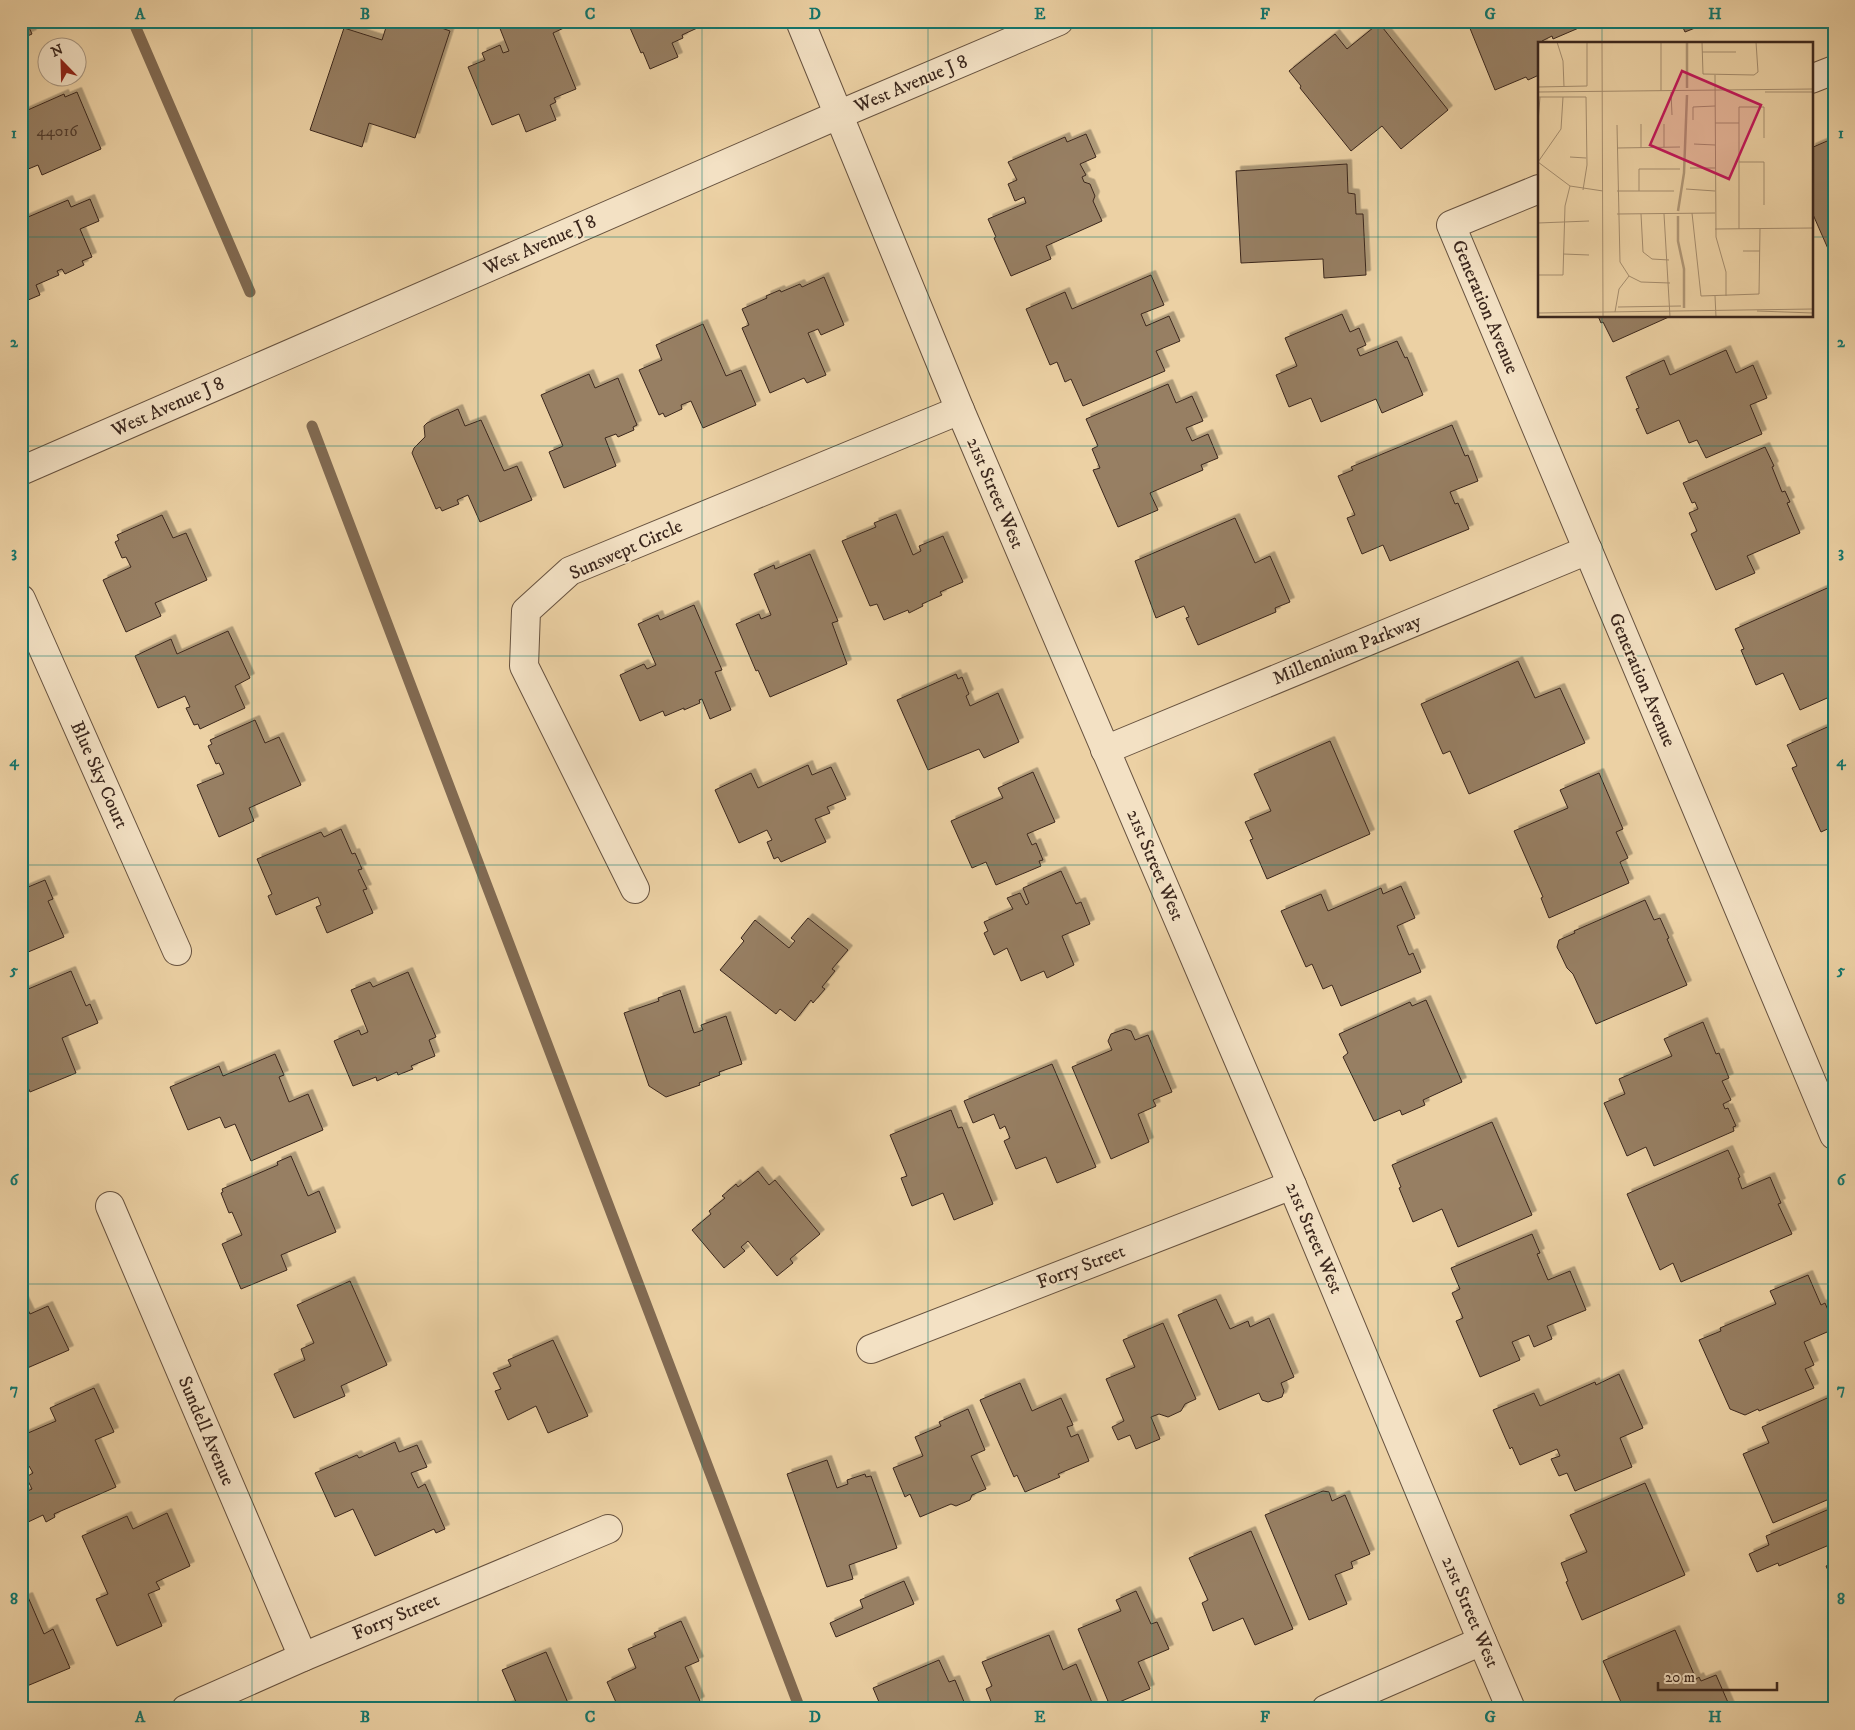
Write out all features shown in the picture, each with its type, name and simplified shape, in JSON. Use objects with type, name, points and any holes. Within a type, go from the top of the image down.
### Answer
[{"type":"street","name":"21st Street West","points":[[800,21],[960,410],[1292,1184],[1511,1709]]},
{"type":"street","name":"West Avenue J 8","points":[[21,471],[838,115],[1059,21]]},
{"type":"street","points":[[1812,79],[1834,70]]},
{"type":"street","name":"Generation Avenue","points":[[1538,189],[1451,225],[1834,1135]]},
{"type":"street","name":"Sunswept Circle","points":[[635,889],[524,666],[526,611],[570,571],[960,410]]},
{"type":"street","name":"Millennium Parkway","points":[[1105,750],[1588,550]]},
{"type":"street","name":"Blue Sky Court","points":[[21,600],[177,951]]},
{"type":"street","name":"Forry Street","points":[[871,1349],[1292,1184]]},
{"type":"street","name":"Sundell Avenue","points":[[110,1206],[303,1656]]},
{"type":"street","name":"Forry Street","points":[[186,1709],[303,1656],[608,1528]]},
{"type":"street","points":[[1326,1709],[1482,1641]]},
{"type":"building","points":[[21,21],[31,21],[32,23],[28,25],[32,34],[21,39]]},
{"type":"building","points":[[388,21],[422,21],[450,31],[415,138],[369,123],[362,147],[310,130],[344,28],[382,40]]},
{"type":"building","points":[[497,21],[563,21],[566,27],[553,33],[576,89],[554,98],[556,102],[550,105],[556,120],[526,132],[519,114],[492,125],[468,67],[485,60],[482,53],[500,45],[503,53],[509,51]]},
{"type":"building","points":[[627,21],[721,21],[707,27],[706,24],[682,35],[683,38],[672,43],[678,57],[650,69]]},
{"type":"building","points":[[1394,21],[1407,21],[1399,28]]},
{"type":"building","points":[[1467,21],[1578,21],[1581,27],[1553,39],[1552,36],[1542,42],[1538,42],[1538,75],[1528,80],[1526,77],[1495,90]]},
{"type":"building","points":[[1680,21],[1710,21],[1710,22],[1685,32]]},
{"type":"building","points":[[1379,23],[1448,110],[1401,149],[1382,126],[1351,151],[1300,88],[1301,86],[1289,71],[1335,34],[1347,49]]},
{"type":"building","points":[[77,92],[101,149],[42,175],[38,165],[21,172],[21,113],[64,94],[65,97]]},
{"type":"building","points":[[1086,134],[1096,157],[1080,164],[1086,175],[1082,177],[1084,182],[1090,184],[1095,196],[1093,201],[1102,221],[1046,246],[1051,259],[1011,276],[994,238],[996,237],[988,219],[1026,203],[1024,197],[1015,201],[1008,184],[1017,180],[1008,162],[1065,137],[1067,142]]},
{"type":"building","points":[[1834,138],[1834,249],[1829,251],[1812,212],[1812,148]]},
{"type":"building","points":[[1347,164],[1348,193],[1355,194],[1356,214],[1363,214],[1366,275],[1324,278],[1323,259],[1241,263],[1236,171]]},
{"type":"building","points":[[90,199],[99,221],[80,229],[92,257],[82,261],[84,265],[65,274],[62,269],[57,271],[59,275],[36,285],[40,295],[21,303],[21,220],[68,200],[71,207]]},
{"type":"building","points":[[1151,275],[1164,305],[1141,314],[1146,326],[1169,316],[1180,341],[1156,351],[1165,371],[1083,406],[1071,379],[1065,382],[1057,362],[1050,365],[1026,309],[1065,292],[1072,309]]},
{"type":"building","points":[[824,277],[844,325],[821,335],[818,329],[808,333],[826,375],[807,383],[804,378],[770,393],[742,328],[749,325],[742,309],[780,290],[781,292],[800,284],[802,287]]},
{"type":"building","points":[[1342,314],[1350,332],[1359,328],[1366,345],[1357,349],[1360,356],[1397,341],[1405,358],[1407,357],[1423,395],[1382,413],[1376,399],[1321,422],[1311,398],[1289,407],[1276,375],[1297,366],[1285,338]]},
{"type":"building","points":[[1599,318],[1667,318],[1613,342],[1603,322],[1601,323]]},
{"type":"building","points":[[703,324],[726,376],[741,370],[756,405],[703,428],[691,401],[681,405],[682,409],[665,417],[663,413],[659,415],[639,370],[662,360],[656,345]]},
{"type":"building","points":[[1726,350],[1736,373],[1753,365],[1767,398],[1750,405],[1762,434],[1706,458],[1697,440],[1689,443],[1679,420],[1647,434],[1636,409],[1639,408],[1626,377],[1664,360],[1670,375]]},
{"type":"building","points":[[589,374],[595,388],[618,378],[637,425],[633,427],[634,430],[618,437],[616,434],[605,438],[616,466],[564,488],[549,452],[563,446],[541,395]]},
{"type":"building","points":[[1168,384],[1176,403],[1192,396],[1203,421],[1186,428],[1192,441],[1208,434],[1218,458],[1201,465],[1203,470],[1150,493],[1158,510],[1118,527],[1093,470],[1100,468],[1092,449],[1098,446],[1086,419]]},
{"type":"building","points":[[458,409],[465,426],[481,420],[504,471],[517,466],[532,500],[480,522],[468,495],[457,500],[459,504],[442,511],[440,507],[436,509],[412,453],[414,448],[425,437],[424,426],[427,423]]},
{"type":"building","points":[[1452,425],[1465,456],[1468,455],[1478,481],[1450,492],[1455,504],[1458,503],[1469,529],[1390,561],[1383,545],[1362,554],[1347,518],[1355,515],[1338,476],[1353,470],[1351,467]]},
{"type":"building","points":[[1765,447],[1774,466],[1772,467],[1782,492],[1785,491],[1790,502],[1787,503],[1800,533],[1747,556],[1755,573],[1716,590],[1691,534],[1697,531],[1689,513],[1698,509],[1695,502],[1692,503],[1683,483]]},
{"type":"building","points":[[896,514],[913,555],[921,551],[919,546],[943,536],[963,582],[940,592],[942,595],[922,604],[923,606],[909,613],[908,610],[884,620],[877,604],[870,606],[842,541],[876,527],[874,523]]},
{"type":"building","points":[[162,515],[173,538],[186,533],[207,580],[155,603],[161,616],[126,632],[103,580],[131,567],[126,557],[122,558],[115,542],[119,540],[117,535]]},
{"type":"building","points":[[1235,518],[1255,563],[1270,556],[1290,602],[1275,608],[1276,612],[1198,645],[1186,618],[1189,617],[1184,606],[1156,618],[1135,561]]},
{"type":"building","points":[[810,554],[838,621],[832,623],[847,664],[770,697],[758,670],[756,671],[736,624],[759,614],[761,619],[771,615],[754,574],[774,565],[775,569]]},
{"type":"building","points":[[1834,585],[1834,695],[1800,710],[1783,673],[1756,685],[1741,650],[1744,649],[1735,629]]},
{"type":"building","points":[[694,605],[722,670],[715,672],[731,710],[710,719],[702,699],[699,700],[700,703],[684,710],[684,708],[665,716],[663,711],[640,721],[620,675],[644,664],[647,669],[656,665],[638,624],[658,615],[660,620]]},
{"type":"building","points":[[228,631],[250,678],[235,686],[245,708],[200,729],[198,724],[194,725],[186,708],[190,707],[185,696],[158,708],[135,656],[171,639],[177,654]]},
{"type":"building","points":[[1518,661],[1535,698],[1560,688],[1585,743],[1469,794],[1450,751],[1443,754],[1421,704]]},
{"type":"building","points":[[956,674],[958,679],[962,677],[969,694],[966,696],[970,706],[998,693],[1019,742],[984,758],[979,749],[928,770],[897,700]]},
{"type":"building","points":[[255,720],[265,743],[279,737],[301,785],[249,808],[254,821],[219,837],[197,785],[224,774],[219,763],[216,764],[208,746],[212,744],[210,740]]},
{"type":"building","points":[[1834,724],[1834,826],[1821,832],[1792,768],[1797,766],[1787,745]]},
{"type":"building","points":[[1330,741],[1370,834],[1267,879],[1250,840],[1253,839],[1245,822],[1271,811],[1254,774]]},
{"type":"building","points":[[808,765],[812,775],[831,767],[846,799],[827,807],[830,813],[815,819],[826,842],[781,862],[778,857],[774,859],[767,842],[772,840],[767,830],[739,843],[715,790],[751,773],[758,788]]},
{"type":"building","points":[[1033,772],[1055,822],[1027,834],[1032,845],[1036,843],[1043,860],[1039,861],[1041,866],[996,885],[986,862],[972,868],[951,821],[1003,798],[998,788]]},
{"type":"building","points":[[1599,773],[1623,829],[1616,832],[1628,858],[1620,862],[1629,883],[1549,918],[1541,898],[1543,897],[1514,831],[1568,808],[1560,790]]},
{"type":"building","points":[[341,829],[352,854],[355,853],[362,869],[358,870],[367,889],[363,890],[373,913],[327,933],[316,907],[321,905],[318,897],[276,915],[268,896],[272,894],[257,859],[321,832],[324,837]]},
{"type":"building","points":[[1061,871],[1076,904],[1081,902],[1090,924],[1062,936],[1074,965],[1047,978],[1044,971],[1021,981],[1007,948],[994,955],[984,933],[988,931],[984,922],[1013,909],[1007,898],[1020,893],[1026,905],[1029,903],[1023,888]]},
{"type":"building","points":[[45,880],[53,899],[48,901],[64,937],[21,955],[21,890]]},
{"type":"building","points":[[1401,886],[1415,918],[1397,926],[1409,955],[1413,953],[1421,972],[1341,1006],[1332,985],[1323,989],[1312,964],[1306,967],[1281,911],[1321,894],[1328,911],[1381,888],[1383,894]]},
{"type":"building","points":[[1645,900],[1654,920],[1660,918],[1687,985],[1596,1024],[1573,974],[1567,968],[1557,947],[1559,940],[1575,933],[1574,931]]},
{"type":"building","points":[[808,918],[848,950],[832,969],[835,971],[822,987],[825,989],[813,1003],[811,1000],[795,1021],[780,1009],[776,1014],[720,970],[744,941],[741,938],[755,920],[789,948],[795,941],[791,938]]},
{"type":"building","points":[[71,971],[86,1006],[90,1004],[98,1023],[62,1038],[76,1073],[30,1092],[21,1071],[21,992]]},
{"type":"building","points":[[408,972],[436,1037],[429,1040],[435,1056],[411,1066],[413,1069],[398,1075],[397,1072],[377,1081],[376,1077],[353,1086],[334,1041],[359,1030],[361,1035],[368,1032],[351,990],[370,982],[373,987]]},
{"type":"building","points":[[680,990],[694,1033],[703,1030],[701,1025],[726,1016],[742,1064],[719,1072],[720,1075],[699,1083],[700,1085],[666,1097],[649,1086],[624,1013],[659,1001],[658,998]]},
{"type":"building","points":[[1426,1000],[1462,1082],[1423,1100],[1425,1105],[1402,1115],[1400,1110],[1374,1121],[1343,1057],[1348,1053],[1339,1034],[1410,1002],[1412,1006]]},
{"type":"building","points":[[1703,1022],[1716,1054],[1719,1053],[1729,1078],[1722,1081],[1731,1100],[1723,1104],[1725,1109],[1728,1108],[1736,1126],[1733,1127],[1734,1131],[1654,1166],[1646,1147],[1627,1156],[1604,1103],[1625,1094],[1619,1079],[1672,1056],[1664,1039]]},
{"type":"building","points":[[1125,1029],[1131,1031],[1135,1040],[1148,1035],[1172,1092],[1153,1100],[1156,1106],[1138,1114],[1149,1142],[1111,1159],[1072,1067],[1112,1050],[1108,1041],[1111,1034]]},
{"type":"building","points":[[275,1054],[284,1075],[279,1077],[289,1102],[308,1094],[323,1130],[251,1161],[235,1124],[225,1128],[220,1117],[188,1130],[170,1087],[219,1066],[223,1076]]},
{"type":"building","points":[[1052,1064],[1096,1167],[1057,1183],[1046,1157],[1016,1169],[1004,1141],[1010,1138],[1005,1126],[1000,1129],[994,1114],[973,1123],[964,1101]]},
{"type":"building","points":[[951,1110],[958,1128],[962,1127],[993,1204],[954,1220],[943,1193],[912,1206],[901,1178],[907,1176],[890,1135]]},
{"type":"building","points":[[1492,1122],[1532,1215],[1458,1247],[1442,1209],[1413,1222],[1392,1165]]},
{"type":"building","points":[[1728,1150],[1740,1177],[1738,1178],[1742,1189],[1770,1177],[1781,1203],[1778,1204],[1792,1234],[1681,1282],[1673,1263],[1660,1270],[1627,1194]]},
{"type":"building","points":[[291,1156],[308,1196],[319,1191],[336,1232],[281,1255],[287,1270],[241,1289],[222,1244],[242,1235],[232,1212],[229,1213],[221,1193],[223,1192],[222,1189],[278,1165],[277,1162]]},
{"type":"building","points":[[758,1171],[769,1185],[775,1180],[820,1234],[790,1259],[793,1263],[777,1276],[748,1241],[741,1247],[745,1251],[724,1268],[692,1230],[711,1214],[709,1211],[725,1198],[722,1196],[736,1184],[738,1187]]},
{"type":"building","points":[[1532,1234],[1540,1253],[1537,1254],[1548,1280],[1570,1271],[1586,1310],[1547,1326],[1552,1339],[1534,1347],[1529,1335],[1512,1342],[1520,1360],[1480,1377],[1456,1321],[1463,1318],[1452,1293],[1460,1289],[1451,1268]]},
{"type":"building","points":[[1808,1275],[1821,1305],[1825,1303],[1834,1324],[1834,1329],[1804,1342],[1814,1365],[1805,1369],[1814,1388],[1745,1415],[1730,1409],[1699,1340],[1721,1331],[1720,1328],[1776,1304],[1770,1291]]},
{"type":"building","points":[[350,1281],[387,1365],[341,1386],[345,1396],[294,1418],[274,1374],[305,1360],[301,1349],[314,1343],[297,1305]]},
{"type":"building","points":[[21,1295],[30,1314],[48,1306],[69,1350],[25,1369],[21,1361]]},
{"type":"building","points":[[1216,1299],[1230,1329],[1248,1321],[1250,1327],[1269,1318],[1294,1377],[1281,1383],[1284,1391],[1282,1397],[1268,1402],[1262,1400],[1259,1393],[1219,1410],[1178,1315]]},
{"type":"building","points":[[1163,1323],[1196,1399],[1185,1404],[1181,1411],[1168,1417],[1159,1414],[1151,1417],[1160,1439],[1136,1449],[1130,1435],[1118,1440],[1112,1427],[1124,1421],[1106,1379],[1135,1367],[1123,1340]]},
{"type":"building","points":[[553,1340],[588,1416],[548,1433],[536,1406],[508,1420],[495,1391],[501,1389],[493,1373],[511,1366],[508,1360]]},
{"type":"building","points":[[1619,1374],[1643,1428],[1620,1438],[1632,1467],[1575,1491],[1567,1473],[1559,1476],[1551,1459],[1560,1456],[1557,1449],[1520,1465],[1512,1447],[1510,1449],[1493,1410],[1534,1393],[1540,1406],[1595,1382],[1596,1385]]},
{"type":"building","points":[[1020,1383],[1032,1411],[1061,1398],[1073,1425],[1067,1427],[1071,1437],[1078,1434],[1089,1461],[1058,1474],[1060,1477],[1025,1492],[1017,1475],[1014,1477],[980,1400]]},
{"type":"building","points":[[94,1388],[114,1432],[95,1440],[116,1487],[54,1514],[55,1517],[46,1522],[43,1515],[26,1523],[21,1512],[21,1494],[32,1489],[26,1477],[33,1473],[29,1466],[21,1470],[21,1436],[56,1421],[50,1408]]},
{"type":"building","points":[[1834,1395],[1834,1497],[1773,1523],[1743,1454],[1769,1443],[1762,1427]]},
{"type":"building","points":[[968,1409],[985,1450],[971,1456],[986,1489],[972,1495],[970,1500],[956,1506],[951,1504],[920,1517],[910,1494],[905,1497],[893,1468],[923,1456],[915,1437],[941,1426],[939,1422]]},
{"type":"building","points":[[395,1442],[399,1452],[417,1445],[427,1467],[411,1473],[418,1488],[425,1484],[445,1529],[436,1533],[434,1529],[375,1556],[353,1509],[335,1517],[315,1473],[357,1455],[359,1458]]},
{"type":"building","points":[[827,1460],[837,1488],[848,1484],[847,1480],[865,1474],[866,1477],[871,1476],[897,1548],[849,1565],[853,1579],[827,1587],[787,1474]]},
{"type":"building","points":[[1645,1483],[1685,1575],[1582,1620],[1566,1582],[1568,1581],[1561,1563],[1587,1552],[1570,1515]]},
{"type":"building","points":[[1323,1491],[1329,1492],[1332,1501],[1345,1495],[1370,1554],[1351,1562],[1353,1568],[1335,1575],[1347,1604],[1309,1620],[1265,1515]]},
{"type":"building","points":[[1834,1507],[1834,1543],[1779,1566],[1778,1563],[1757,1572],[1749,1554],[1769,1545],[1766,1536]]},
{"type":"building","points":[[167,1513],[190,1566],[156,1582],[160,1589],[148,1594],[162,1626],[117,1646],[96,1599],[108,1594],[82,1536],[127,1516],[133,1529]]},
{"type":"building","points":[[1251,1531],[1293,1629],[1255,1645],[1243,1618],[1213,1631],[1202,1603],[1208,1600],[1189,1558]]},
{"type":"building","points":[[1834,1563],[1834,1584],[1826,1566]]},
{"type":"building","points":[[904,1581],[914,1604],[836,1637],[830,1623],[863,1608],[860,1600]]},
{"type":"building","points":[[1136,1591],[1151,1624],[1157,1622],[1169,1649],[1138,1662],[1150,1689],[1110,1706],[1078,1629],[1121,1611],[1116,1600]]},
{"type":"building","points":[[28,1597],[44,1634],[53,1629],[70,1668],[27,1686],[21,1673],[21,1600]]},
{"type":"building","points":[[681,1621],[699,1661],[685,1667],[700,1701],[685,1709],[625,1709],[624,1706],[619,1709],[607,1682],[636,1668],[628,1649],[656,1637],[654,1633]]},
{"type":"building","points":[[1675,1630],[1696,1679],[1699,1677],[1701,1681],[1716,1675],[1730,1707],[1726,1709],[1624,1709],[1603,1661]]},
{"type":"building","points":[[1049,1635],[1063,1670],[1076,1664],[1093,1705],[1083,1709],[1030,1709],[1029,1704],[1018,1709],[994,1709],[986,1689],[992,1686],[982,1662]]},
{"type":"building","points":[[546,1652],[568,1703],[558,1707],[559,1709],[505,1709],[505,1707],[516,1702],[502,1670]]},
{"type":"building","points":[[939,1660],[949,1682],[955,1680],[967,1709],[882,1709],[873,1688]]},
{"type":"waterway","points":[[133,21],[250,292]]},
{"type":"waterway","points":[[312,426],[800,1709]]}]
